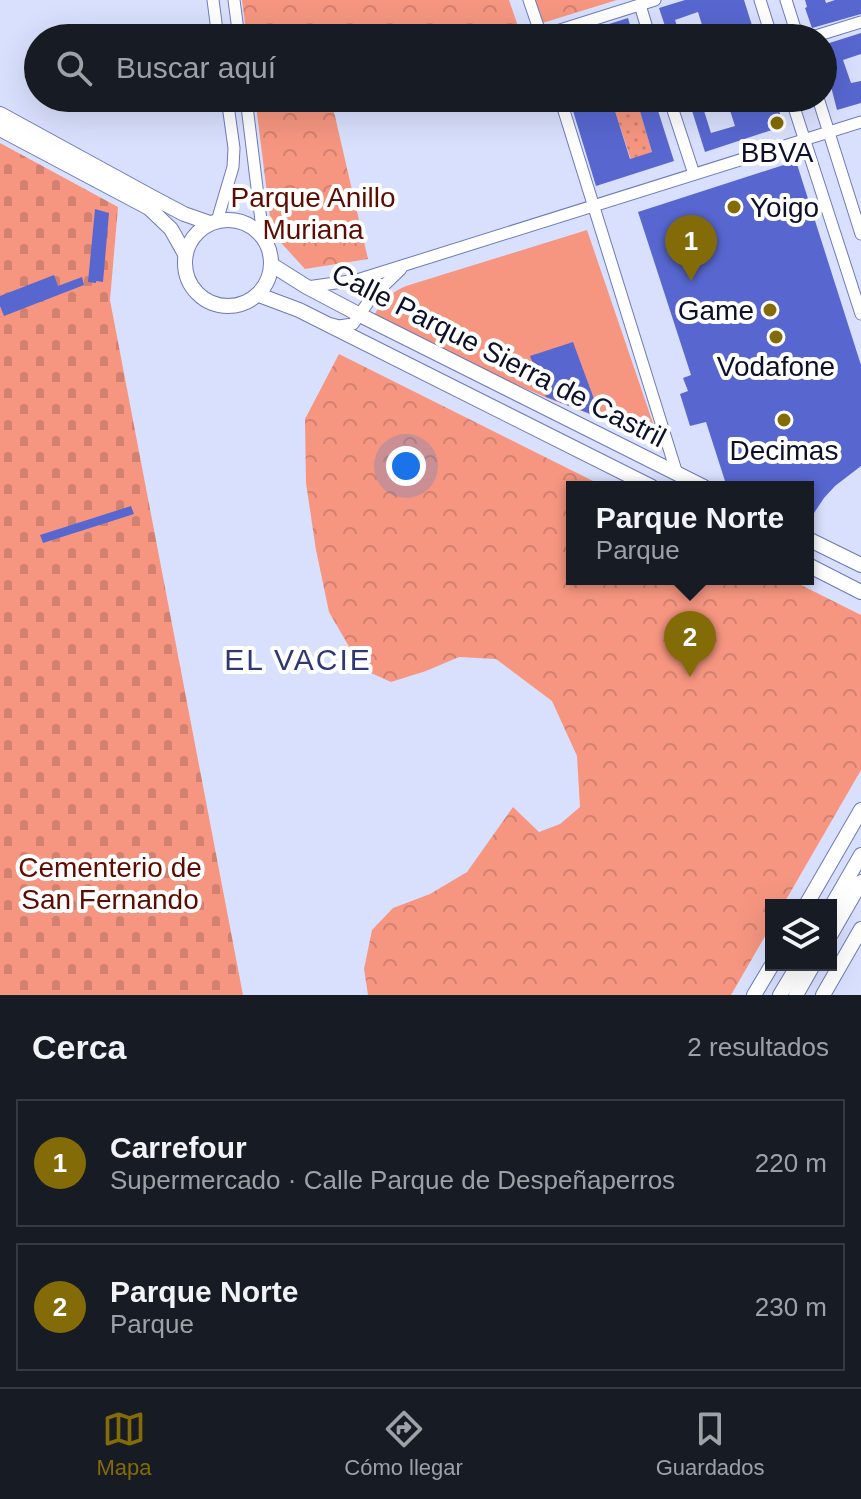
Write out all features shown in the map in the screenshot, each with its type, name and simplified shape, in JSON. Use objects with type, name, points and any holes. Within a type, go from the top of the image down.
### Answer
[{"type":"main road","points":[[0,114],[184,214],[214,222],[234,220],[250,225],[263,237],[270,250],[272,265],[268,281],[259,295],[237,306],[222,307],[200,297],[186,278],[185,254],[171,229],[149,208],[0,129]]},
{"type":"main road","points":[[185,254],[194,236],[214,222]]},
{"type":"main road","name":"Calle Parque Sierra de Castril","points":[[272,265],[360,315],[692,481]]},
{"type":"main road","name":"Calle Parque Sierra de Castril","points":[[259,295],[299,310],[640,481]]},
{"type":"main road","points":[[814,542],[861,565]]},
{"type":"main road","points":[[814,568],[861,592]]},
{"type":"main road","points":[[809,899],[861,810]]},
{"type":"main road","points":[[836,899],[861,855]]},
{"type":"main road","points":[[837,924],[861,882]]},
{"type":"main road","points":[[828,993],[861,929]]},
{"type":"main road","points":[[754,995],[768,971]]},
{"type":"main road","points":[[780,995],[794,971]]},
{"type":"main road","points":[[796,995],[810,971]]},
{"type":"street","points":[[213,0],[216,24]]},
{"type":"street","points":[[234,0],[237,24]]},
{"type":"street","points":[[529,0],[537,24]]},
{"type":"street","points":[[581,24],[655,0]]},
{"type":"street","points":[[760,0],[768,24]]},
{"type":"street","points":[[786,0],[794,24]]},
{"type":"street","points":[[640,5],[646,24]]},
{"type":"street","points":[[837,29],[861,22]]},
{"type":"street","points":[[214,222],[233,167],[229,112]]},
{"type":"street","points":[[248,112],[263,237]]},
{"type":"street","points":[[564,112],[677,474]]},
{"type":"street","points":[[674,112],[694,174]]},
{"type":"street","points":[[796,112],[861,314]]},
{"type":"street","points":[[822,112],[861,234]]},
{"type":"street","points":[[307,287],[357,280],[861,122]]},
{"type":"street","points":[[325,323],[339,326],[353,324],[371,298],[404,266]]},
{"type":"green space","points":[[242,0],[509,0],[517,24],[245,24]]},
{"type":"green space","points":[[531,0],[617,0],[539,24]]},
{"type":"green space","name":"Parque Anillo Muriana","points":[[257,112],[334,112],[368,259],[305,269],[272,233]]},
{"type":"green space","points":[[615,112],[640,112],[652,152],[633,166]]},
{"type":"green space","name":"Cementerio de San Fernando","points":[[0,143],[118,207],[110,300],[243,995],[0,995]]},
{"type":"green space","points":[[587,230],[655,429],[653,436],[641,442],[601,418],[547,398],[372,321],[385,300],[406,286]]},
{"type":"green space","points":[[339,354],[593,481],[566,481],[566,585],[801,585],[861,615],[861,770],[786,899],[765,899],[765,936],[731,995],[368,995],[364,969],[372,930],[393,908],[430,894],[467,872],[513,807],[539,832],[560,824],[580,807],[577,756],[552,701],[496,659],[459,657],[391,682],[362,669],[329,612],[306,483],[305,419]]},
{"type":"building","points":[[685,0],[744,0],[752,24],[702,24],[698,12],[675,20],[676,24],[664,24],[659,8]]},
{"type":"building","points":[[805,0],[825,0],[826,3],[861,0],[861,14],[826,24],[811,24]]},
{"type":"building","points":[[628,18],[630,24],[609,24]]},
{"type":"building","points":[[861,33],[861,54],[843,60],[851,83],[861,81],[861,103],[837,110],[837,41]]},
{"type":"building","points":[[573,112],[615,112],[630,159],[652,152],[640,112],[658,112],[674,161],[596,186]]},
{"type":"building","points":[[692,112],[704,112],[711,133],[735,126],[730,112],[780,112],[784,126],[705,152]]},
{"type":"building","points":[[796,161],[861,365],[861,466],[835,486],[814,513],[814,481],[725,481],[706,422],[690,426],[680,394],[688,391],[683,378],[691,375],[638,212]]},
{"type":"building","points":[[95,209],[109,213],[103,282],[96,283],[88,282]]},
{"type":"building","points":[[54,275],[58,286],[82,277],[84,285],[4,316],[0,296]]},
{"type":"building","points":[[573,342],[601,418],[546,397],[530,356]]},
{"type":"building","points":[[131,506],[134,514],[43,543],[40,535]]},
{"type":"place","name":"BBVA","points":[[777,123]]},
{"type":"place","name":"Yoigo","points":[[734,207]]},
{"type":"place","name":"Carrefour","points":[[691,281]]},
{"type":"place","name":"Game","points":[[770,310]]},
{"type":"place","name":"Vodafone","points":[[776,337]]},
{"type":"place","name":"Decimas","points":[[784,420]]},
{"type":"place","name":"Parque Norte","points":[[690,677]]},
{"type":"district","name":"EL VACIE","points":[[298,660]]}]
